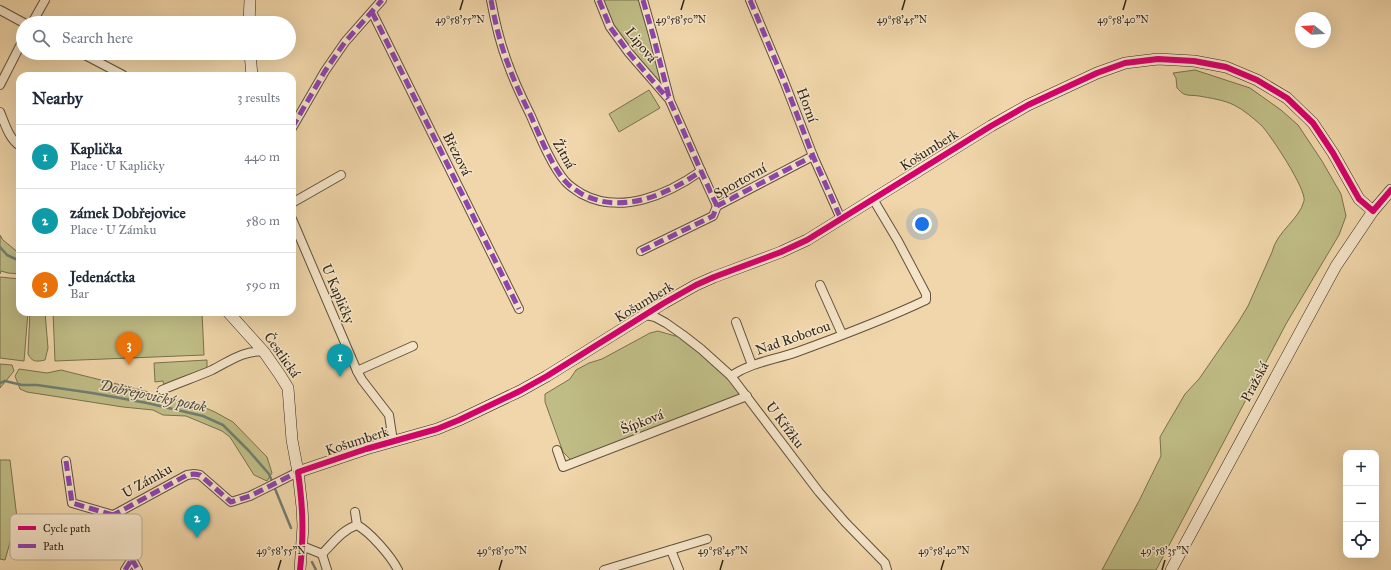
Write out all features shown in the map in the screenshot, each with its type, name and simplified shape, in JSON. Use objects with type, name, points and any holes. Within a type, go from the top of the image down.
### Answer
[{"type":"street","points":[[36,16],[45,0]]},
{"type":"street","points":[[249,16],[250,0]]},
{"type":"street","points":[[296,121],[325,71],[345,42],[382,0]]},
{"type":"street","name":"Žitná","points":[[491,0],[497,28],[508,65],[555,166],[565,182],[587,196],[603,202],[630,202],[649,198],[684,183],[701,171]]},
{"type":"street","name":"Lipová","points":[[599,0],[610,27],[629,53],[670,101]]},
{"type":"street","name":"Lipová","points":[[643,0],[670,101],[718,206]]},
{"type":"street","name":"Horní","points":[[750,0],[813,156],[841,219]]},
{"type":"street","points":[[0,10],[16,19]]},
{"type":"street","name":"Březová","points":[[372,12],[520,309]]},
{"type":"street","points":[[0,85],[16,54]]},
{"type":"street","name":"Košumberk","points":[[298,472],[393,441],[437,429],[520,391],[696,285],[801,243],[1028,104],[1097,73],[1125,63],[1158,59],[1194,61],[1226,67],[1258,80],[1287,98],[1313,123],[1333,153],[1359,199],[1373,211]]},
{"type":"street","points":[[94,60],[117,72]]},
{"type":"street","points":[[251,60],[252,72]]},
{"type":"street","points":[[0,112],[10,136],[16,144]]},
{"type":"street","name":"Sportovní","points":[[640,251],[713,216],[718,206],[813,156]]},
{"type":"street","points":[[296,201],[341,175]]},
{"type":"street","name":"Pražská","points":[[1171,570],[1336,266],[1373,211],[1391,190]]},
{"type":"street","name":"Nad Robotou","points":[[731,376],[743,368],[796,352],[842,334],[879,322],[926,300],[926,294],[898,241],[873,199]]},
{"type":"street","name":"U Kapličky","points":[[296,228],[357,371],[362,380],[389,415],[393,441]]},
{"type":"street","name":"Nad Robotou","points":[[820,285],[842,334]]},
{"type":"street","name":"U Křížku","points":[[646,315],[655,317],[683,335],[701,348],[731,376],[819,492],[885,563],[887,570]]},
{"type":"street","name":"Čestlická","points":[[231,316],[264,352],[288,388],[292,440],[298,472],[302,507],[302,546],[300,570]]},
{"type":"street","name":"Nad Robotou","points":[[736,322],[752,365]]},
{"type":"street","points":[[236,357],[246,348],[248,342],[247,334]]},
{"type":"street","points":[[357,371],[413,346]]},
{"type":"street","points":[[162,390],[211,370],[236,357],[250,352],[264,352]]},
{"type":"street","name":"Šípková","points":[[557,450],[563,467],[747,396]]},
{"type":"street","name":"U Zámku","points":[[66,461],[72,503],[110,514]]},
{"type":"street","name":"U Zámku","points":[[116,514],[187,475],[200,475],[231,502],[250,496],[298,472]]},
{"type":"street","points":[[355,512],[357,525]]},
{"type":"street","points":[[322,554],[349,527],[357,525],[364,528],[393,561],[398,570]]},
{"type":"street","points":[[604,570],[707,538]]},
{"type":"street","points":[[302,546],[322,554]]},
{"type":"street","points":[[671,550],[679,570]]},
{"type":"street","points":[[322,554],[327,570]]},
{"type":"street","points":[[124,570],[131,560]]},
{"type":"street","name":"U Zámku","points":[[133,560],[138,570]]},
{"type":"shaded area","points":[[599,0],[643,0],[670,101],[629,53]]},
{"type":"shaded area","points":[[1195,70],[1250,88],[1281,110],[1298,125],[1322,161],[1341,194],[1346,216],[1339,235],[1286,324],[1156,570],[1102,570],[1161,456],[1160,437],[1185,394],[1199,379],[1239,321],[1248,306],[1278,238],[1298,214],[1304,201],[1300,186],[1294,174],[1272,139],[1261,125],[1238,107],[1230,103],[1212,98],[1186,95],[1177,88],[1176,78],[1173,73]]},
{"type":"shaded area","points":[[649,90],[660,108],[619,132],[609,114]]},
{"type":"shaded area","points":[[0,235],[3,240],[16,251],[16,274],[1,271],[0,274]]},
{"type":"shaded area","points":[[0,277],[16,279],[16,316],[28,316],[24,361],[0,358]]},
{"type":"shaded area","points":[[30,316],[45,316],[48,348],[45,360],[35,361],[31,359],[28,354]]},
{"type":"shaded area","points":[[53,316],[202,316],[204,355],[55,361]]},
{"type":"shaded area","points":[[658,331],[675,336],[683,335],[747,396],[573,462],[563,452],[545,402],[545,394],[570,379],[576,370],[589,363],[602,359],[650,333]]},
{"type":"shaded area","points":[[207,360],[207,368],[164,385],[163,381],[155,382],[154,363]]},
{"type":"shaded area","points":[[0,364],[12,365],[14,371],[0,388]]},
{"type":"shaded area","points":[[19,369],[47,373],[61,370],[145,391],[174,400],[192,402],[233,422],[267,457],[272,473],[267,481],[254,475],[230,437],[222,431],[186,416],[163,415],[153,410],[123,407],[27,392],[20,389],[15,376]]},
{"type":"shaded area","points":[[0,460],[10,460],[17,514],[10,514],[10,542],[5,560],[0,559]]},
{"type":"waterway","points":[[0,247],[7,255],[16,259]]},
{"type":"waterway","name":"Dobřejovický potok","points":[[0,383],[5,381],[22,385],[37,385],[147,403],[203,416],[223,425],[269,474],[291,528]]},
{"type":"waterway","name":"Dobřejovický potok","points":[[312,562],[316,570]]},
{"type":"marked path","points":[[296,121],[325,71],[345,42],[382,0]]},
{"type":"marked path","points":[[491,0],[500,40],[515,83],[550,158],[565,181],[571,187],[582,194],[597,200],[612,203],[628,202],[643,199],[674,188],[701,171]]},
{"type":"marked path","points":[[599,0],[610,27],[629,53],[668,99]]},
{"type":"marked path","points":[[643,0],[670,101],[717,206]]},
{"type":"marked path","points":[[750,0],[813,156],[841,219]]},
{"type":"marked path","points":[[372,12],[519,309]]},
{"type":"marked path","points":[[641,251],[713,216],[717,206],[813,156]]},
{"type":"marked path","points":[[66,461],[72,503],[110,514]]},
{"type":"marked path","points":[[115,514],[187,475],[200,475],[231,502],[250,496],[298,472]]},
{"type":"marked path","points":[[125,570],[131,560]]},
{"type":"marked path","points":[[133,560],[138,570]]},
{"type":"cycle path","points":[[300,570],[302,521],[298,472],[366,449],[437,429],[520,391],[696,285],[781,252],[807,240],[991,126],[1028,105],[1097,73],[1125,63],[1158,59],[1194,61],[1226,67],[1257,80],[1287,98],[1313,123],[1333,153],[1359,199],[1373,211],[1391,190]]},
{"type":"place","name":"Jedenáctka","points":[[129,365]]},
{"type":"place","name":"Kaplička","points":[[340,377]]},
{"type":"place","name":"zámek Dobřejovice","points":[[197,538]]}]
